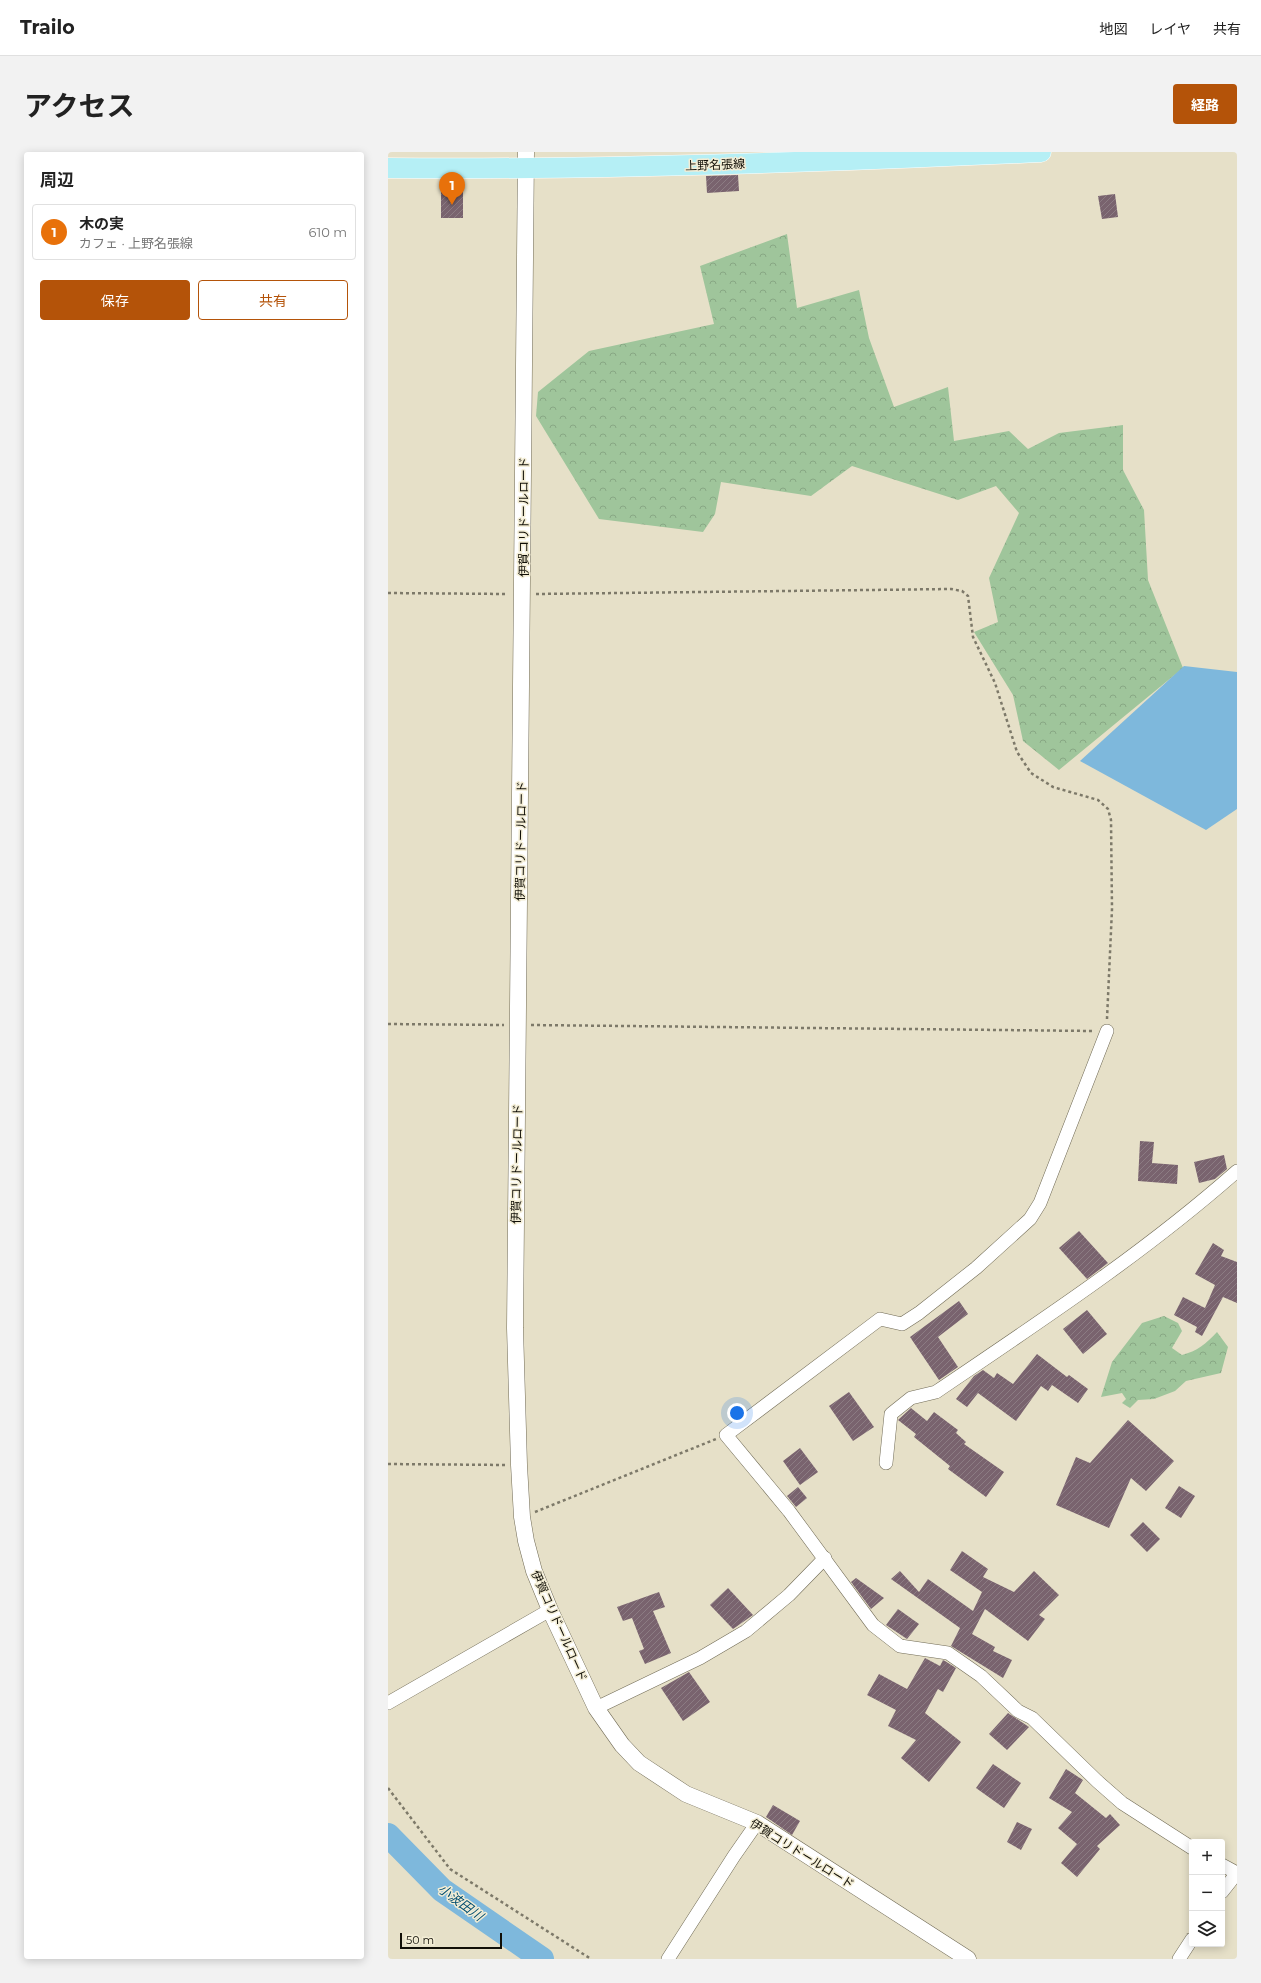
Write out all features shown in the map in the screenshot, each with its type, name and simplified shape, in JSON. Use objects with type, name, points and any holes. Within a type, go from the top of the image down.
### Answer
[{"type":"main road","name":"上野名張線","points":[[388,168],[526,161],[634,168],[1041,152]]},
{"type":"street","name":"伊賀コリドールロード","points":[[526,161],[524,595],[518,1025],[516,1328],[519,1465],[522,1517],[534,1571],[550,1610],[596,1708],[622,1745],[640,1763],[686,1794],[756,1824],[968,1959]]},
{"type":"street","points":[[1107,1032],[1040,1203],[1030,1220],[976,1268],[919,1313],[902,1324],[880,1319],[726,1435],[753,1466],[825,1558],[873,1625],[900,1646],[948,1653],[981,1676],[1018,1711],[1032,1718],[1097,1781],[1122,1802],[1189,1846]]},
{"type":"street","points":[[886,1463],[891,1414],[911,1398],[936,1392],[1082,1294],[1205,1199],[1237,1171]]},
{"type":"street","points":[[596,1708],[700,1658],[746,1631],[789,1595],[825,1558]]},
{"type":"street","points":[[388,1703],[550,1610]]},
{"type":"street","points":[[668,1959],[756,1824]]},
{"type":"street","points":[[1225,1867],[1237,1873],[1225,1888]]},
{"type":"street","points":[[1179,1959],[1189,1944]]},
{"type":"path","points":[[388,593],[524,595],[951,589],[962,591],[968,596],[973,637],[995,682],[1017,752],[1020,757],[1031,772],[1053,787],[1098,800],[1108,809],[1111,820],[1112,909],[1107,1032],[388,1024]]},
{"type":"path","points":[[522,1517],[726,1435]]},
{"type":"path","points":[[388,1464],[519,1465]]},
{"type":"path","points":[[388,1788],[450,1869],[591,1959]]},
{"type":"green space","points":[[787,234],[797,308],[859,290],[869,338],[894,407],[948,387],[954,441],[1009,431],[1028,449],[1059,433],[1123,425],[1123,470],[1144,510],[1148,580],[1183,668],[1059,770],[1023,741],[1013,695],[974,632],[998,622],[989,578],[1019,513],[996,486],[958,500],[852,466],[811,496],[721,482],[715,514],[703,532],[599,519],[536,416],[538,392],[589,351],[714,324],[700,266]]},
{"type":"green space","points":[[1164,1316],[1178,1323],[1182,1331],[1172,1348],[1182,1355],[1201,1346],[1217,1332],[1228,1347],[1221,1373],[1186,1381],[1175,1391],[1154,1399],[1138,1400],[1130,1408],[1122,1403],[1126,1399],[1122,1393],[1101,1397],[1112,1362],[1142,1323]]},
{"type":"water","points":[[1184,666],[1237,672],[1237,809],[1206,830],[1080,761]]},
{"type":"building","points":[[738,175],[739,191],[707,193],[706,176]]},
{"type":"building","points":[[441,192],[463,192],[463,218],[441,218]]},
{"type":"building","points":[[1115,194],[1118,217],[1102,219],[1098,196]]},
{"type":"building","points":[[1140,1141],[1154,1142],[1152,1163],[1178,1165],[1177,1184],[1138,1181]]},
{"type":"building","points":[[1224,1155],[1227,1169],[1215,1179],[1199,1183],[1194,1162]]},
{"type":"building","points":[[1079,1231],[1108,1263],[1087,1279],[1059,1248]]},
{"type":"building","points":[[1213,1243],[1224,1250],[1221,1256],[1237,1262],[1237,1303],[1223,1297],[1202,1336],[1195,1332],[1197,1327],[1174,1315],[1183,1297],[1205,1308],[1215,1285],[1195,1274]]},
{"type":"building","points":[[959,1301],[968,1314],[938,1337],[958,1367],[939,1380],[910,1337]]},
{"type":"building","points":[[1087,1310],[1107,1334],[1083,1354],[1063,1329]]},
{"type":"building","points":[[1037,1354],[1067,1377],[1069,1375],[1088,1389],[1078,1403],[1052,1385],[1048,1391],[1041,1386],[1016,1421],[978,1393],[967,1407],[956,1399],[974,1376],[983,1370],[994,1378],[997,1373],[1013,1384]]},
{"type":"building","points":[[849,1392],[874,1427],[853,1441],[829,1406]]},
{"type":"building","points":[[911,1408],[927,1421],[934,1412],[958,1430],[956,1433],[966,1442],[964,1444],[1004,1472],[986,1497],[948,1469],[950,1466],[914,1437],[916,1434],[898,1420]]},
{"type":"building","points":[[1128,1420],[1174,1461],[1146,1491],[1131,1478],[1109,1528],[1056,1505],[1076,1457],[1090,1463]]},
{"type":"building","points":[[800,1448],[818,1472],[800,1485],[783,1461]]},
{"type":"building","points":[[1179,1486],[1195,1496],[1181,1518],[1165,1508]]},
{"type":"building","points":[[798,1487],[807,1498],[796,1507],[787,1496]]},
{"type":"building","points":[[1143,1522],[1160,1539],[1147,1552],[1130,1535]]},
{"type":"building","points":[[962,1551],[988,1569],[983,1577],[1014,1592],[1034,1571],[1059,1595],[1039,1615],[1045,1619],[1028,1641],[985,1609],[972,1634],[995,1647],[993,1651],[1012,1660],[1003,1678],[951,1646],[960,1628],[891,1579],[900,1571],[919,1592],[928,1579],[973,1611],[982,1592],[950,1570]]},
{"type":"building","points":[[856,1578],[884,1598],[871,1609],[851,1582]]},
{"type":"building","points":[[728,1588],[753,1615],[733,1629],[710,1605]]},
{"type":"building","points":[[659,1592],[665,1607],[653,1611],[671,1653],[645,1664],[639,1651],[644,1649],[632,1618],[623,1621],[617,1607]]},
{"type":"building","points":[[898,1609],[919,1624],[907,1639],[886,1625]]},
{"type":"building","points":[[925,1658],[940,1666],[943,1660],[956,1668],[943,1692],[938,1689],[925,1713],[961,1742],[929,1782],[901,1758],[916,1740],[888,1726],[896,1710],[867,1695],[879,1674],[907,1689]]},
{"type":"building","points":[[689,1672],[710,1702],[683,1721],[661,1688]]},
{"type":"building","points":[[1008,1713],[1029,1727],[1007,1750],[989,1734]]},
{"type":"building","points":[[993,1764],[1021,1783],[1004,1808],[976,1788]]},
{"type":"building","points":[[1066,1769],[1083,1780],[1075,1793],[1106,1818],[1110,1814],[1120,1825],[1097,1846],[1100,1849],[1077,1877],[1061,1863],[1077,1844],[1058,1828],[1072,1812],[1049,1798]]},
{"type":"building","points":[[773,1805],[800,1821],[792,1835],[766,1817]]},
{"type":"building","points":[[1017,1822],[1032,1829],[1021,1850],[1007,1842]]},
{"type":"waterway","name":"小波田川","points":[[388,1835],[442,1890],[542,1959]]},
{"type":"place","name":"木の実","points":[[452,205]]}]
